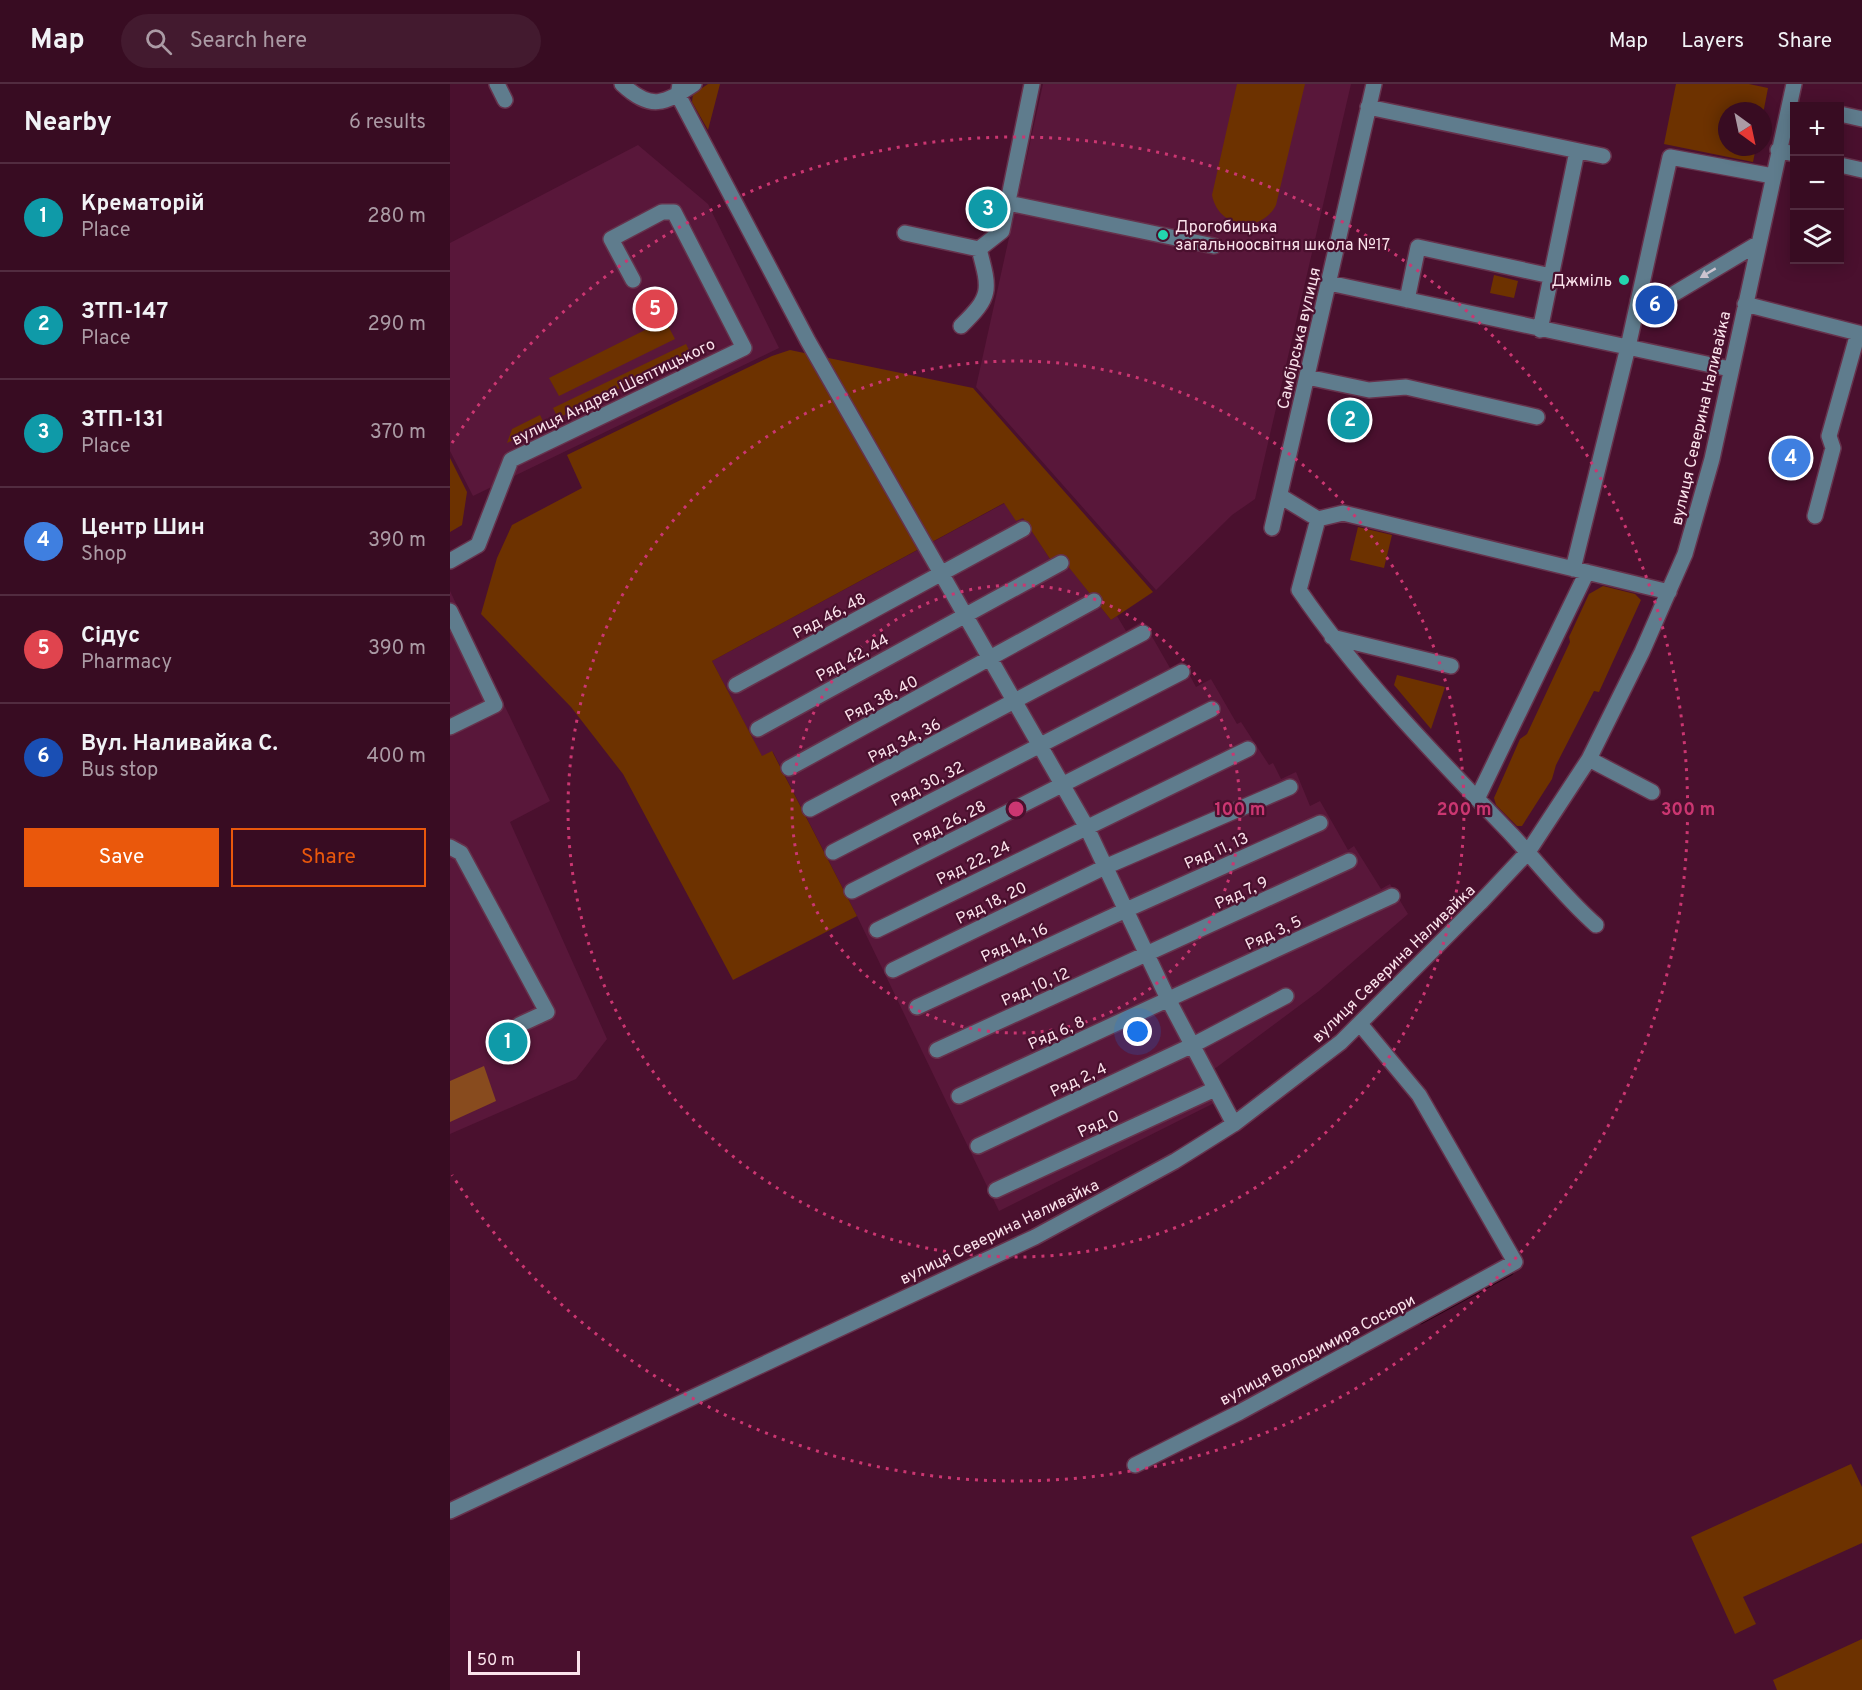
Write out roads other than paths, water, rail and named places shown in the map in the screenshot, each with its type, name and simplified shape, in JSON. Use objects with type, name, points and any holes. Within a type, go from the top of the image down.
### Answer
[{"type":"street","points":[[497,84],[505,100]]},
{"type":"street","points":[[622,84],[647,102],[663,102],[679,89],[694,84]]},
{"type":"street","points":[[979,249],[1002,231],[1032,84]]},
{"type":"street","name":"Самбірська вулиця","points":[[1272,528],[1374,84]]},
{"type":"street","name":"вулиця Северина Наливайка","points":[[1793,102],[1794,84]]},
{"type":"street","points":[[679,89],[808,341],[940,576],[1086,826],[1169,1001],[1234,1124]]},
{"type":"street","points":[[1368,107],[1603,156]]},
{"type":"street","name":"вулиця Северина Наливайка","points":[[450,1511],[1035,1237],[1176,1161],[1234,1124],[1298,1077],[1360,1024],[1437,949],[1528,852],[1589,759],[1669,592],[1699,514],[1778,150],[1790,115]]},
{"type":"street","points":[[1844,115],[1862,119]]},
{"type":"street","points":[[1778,150],[1790,153]]},
{"type":"street","points":[[1540,330],[1577,151]]},
{"type":"street","points":[[1478,799],[1580,570],[1670,157],[1773,176]]},
{"type":"street","points":[[1844,166],[1862,170]]},
{"type":"street","points":[[1008,203],[1214,246]]},
{"type":"street","name":"вулиця Андрея Шептицького","points":[[450,561],[478,545],[511,460],[744,348],[674,212],[662,212],[611,239],[633,280]]},
{"type":"street","points":[[905,233],[979,249]]},
{"type":"street","points":[[1638,301],[1655,305],[1759,243]]},
{"type":"street","points":[[1407,300],[1418,247],[1551,276]]},
{"type":"street","points":[[961,326],[982,305],[988,280],[979,249]]},
{"type":"street","points":[[1329,283],[1730,369]]},
{"type":"street","points":[[1745,304],[1860,333],[1829,436],[1833,448],[1815,516]]},
{"type":"street","points":[[1307,377],[1369,390],[1406,387],[1537,417]]},
{"type":"street","points":[[1281,496],[1318,519],[1343,513],[1669,592]]},
{"type":"street","points":[[1318,519],[1299,590],[1332,637],[1575,906],[1596,925]]},
{"type":"street","name":"Ряд 46, 48","points":[[736,686],[1023,529]]},
{"type":"street","name":"Ряд 42, 44","points":[[758,729],[1061,563]]},
{"type":"street","name":"Ряд 38, 40","points":[[789,768],[1094,601]]},
{"type":"street","points":[[450,611],[495,705],[450,727]]},
{"type":"street","name":"Ряд 34, 36","points":[[810,809],[1143,633]]},
{"type":"street","points":[[1332,637],[1451,666]]},
{"type":"street","name":"Ряд 30, 32","points":[[833,852],[1182,672]]},
{"type":"street","name":"Ряд 26, 28","points":[[852,891],[1212,709]]},
{"type":"street","name":"Ряд 22, 24","points":[[876,930],[1248,749]]},
{"type":"street","points":[[1589,759],[1652,792]]},
{"type":"street","name":"Ряд 18, 20","points":[[893,970],[1105,867],[1290,787]]},
{"type":"street","name":"Ряд 11, 13","points":[[1126,910],[1320,823]]},
{"type":"street","points":[[450,847],[461,853],[547,1012],[519,1025]]},
{"type":"street","name":"Ряд 7, 9","points":[[1148,956],[1349,861]]},
{"type":"street","name":"Ряд 3, 5","points":[[1169,1001],[1392,896]]},
{"type":"street","name":"Ряд 14, 16","points":[[917,1007],[1126,910]]},
{"type":"street","name":"Ряд 10, 12","points":[[937,1050],[1148,956]]},
{"type":"street","name":"Ряд 2, 4","points":[[978,1146],[1192,1045],[1286,996]]},
{"type":"street","name":"Ряд 6, 8","points":[[958,1096],[1169,1001]]},
{"type":"street","name":"вулиця Володимира Сосюри","points":[[1135,1465],[1240,1412],[1515,1262],[1419,1095],[1360,1024]]},
{"type":"street","name":"Ряд 0","points":[[996,1190],[1215,1089]]},
{"type":"waterway","points":[[1421,1322],[1511,1273]]},
{"type":"place","name":"ЗТП-131","points":[[988,209]]},
{"type":"place","name":"Дрогобицька загальноосвітня школа №17","points":[[1163,235]]},
{"type":"place","name":"Джміль","points":[[1624,280]]},
{"type":"place","name":"Вул. Наливайка С.","points":[[1655,305]]},
{"type":"place","name":"Сідус","points":[[655,309]]},
{"type":"place","name":"ЗТП-147","points":[[1350,420]]},
{"type":"place","name":"Центр Шин","points":[[1791,458]]},
{"type":"place","name":"Крематорій","points":[[508,1042]]}]
